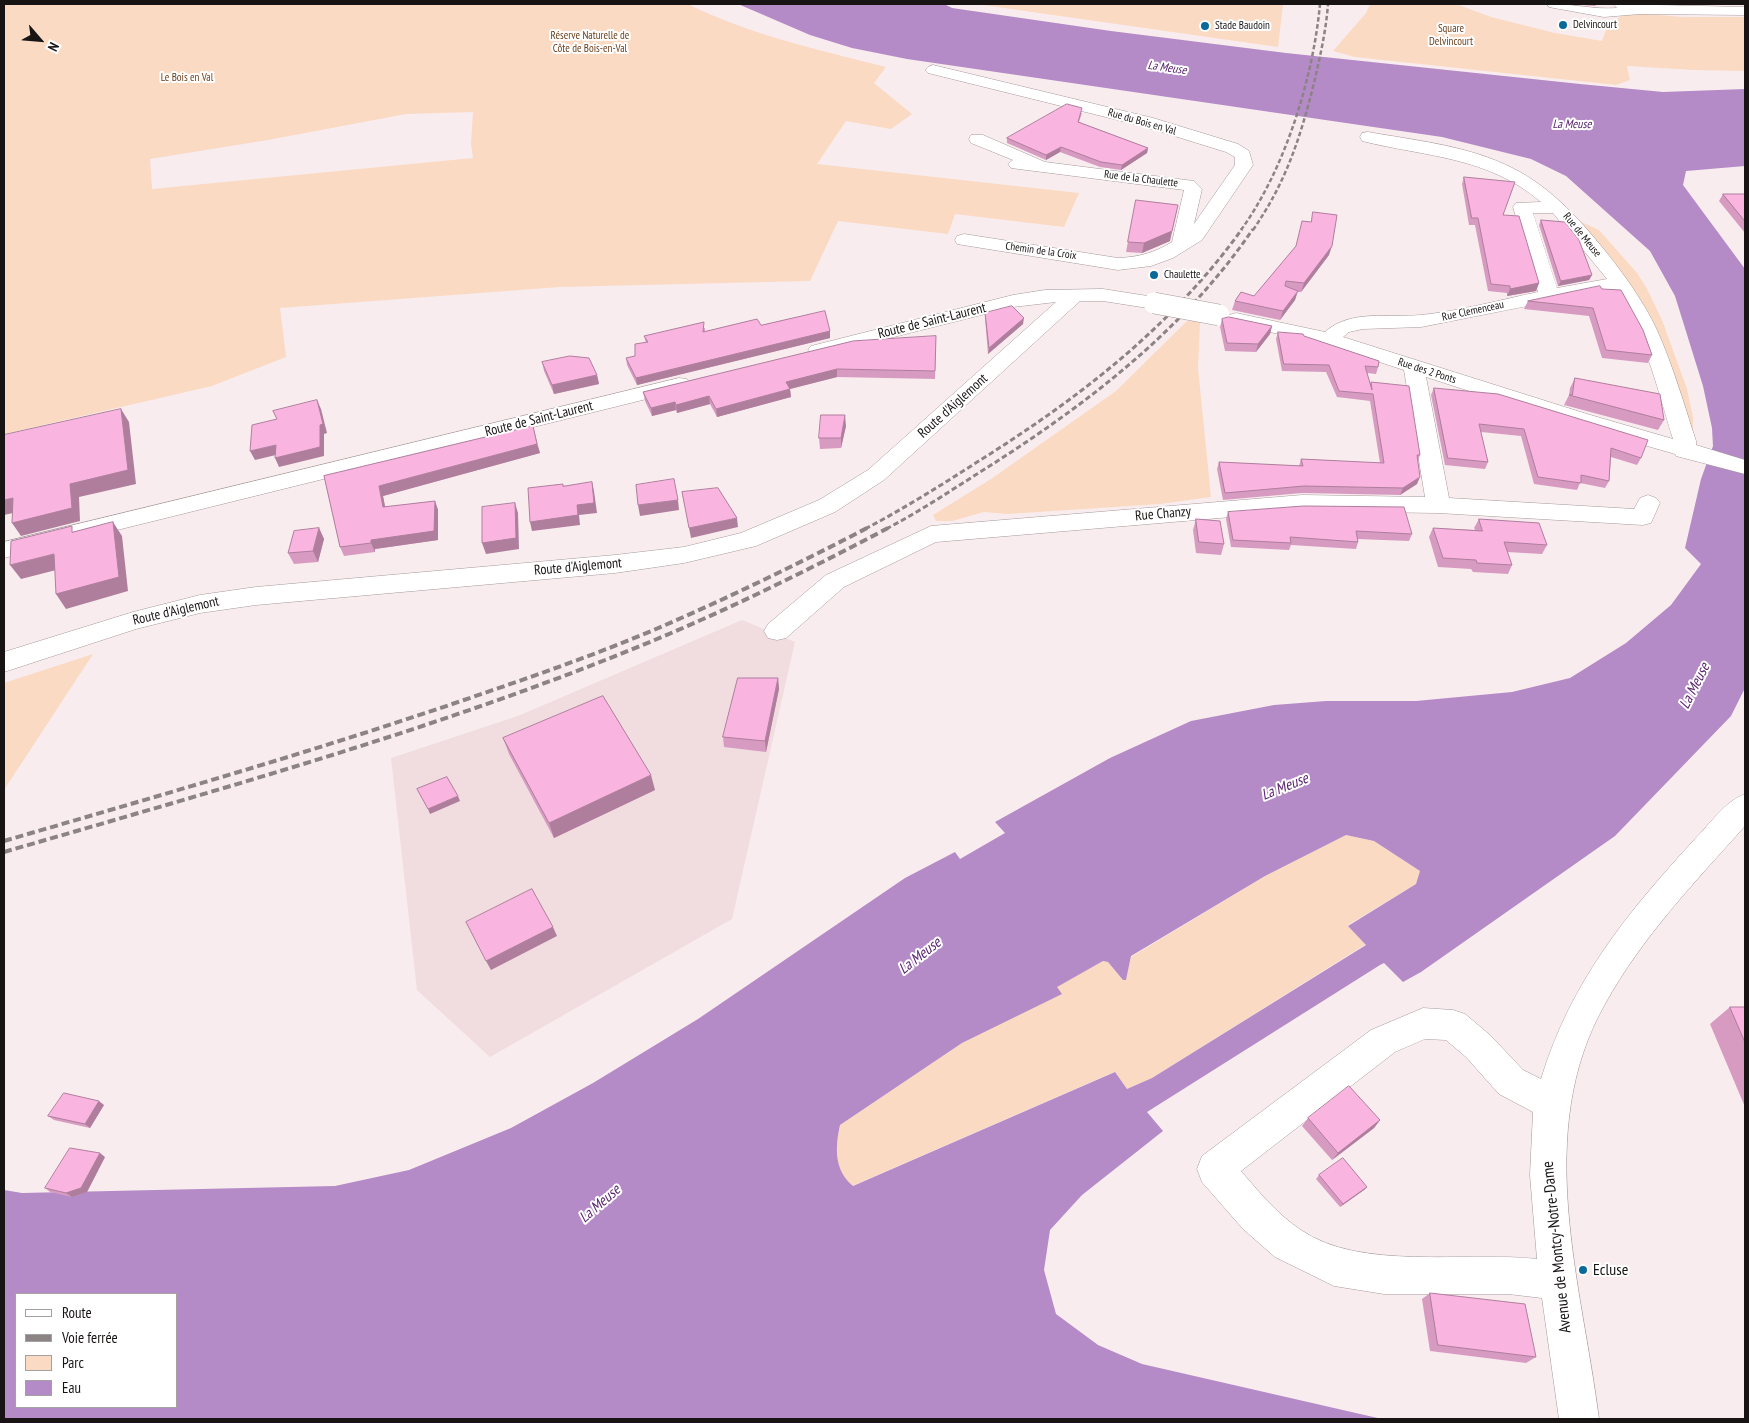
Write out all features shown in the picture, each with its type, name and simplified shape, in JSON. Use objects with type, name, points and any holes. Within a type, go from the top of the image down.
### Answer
[{"type":"street","points":[[1554,4],[1604,13],[1641,10],[1745,11]]},
{"type":"street","points":[[1620,4],[1641,10]]},
{"type":"street","name":"Rue du Bois en Val","points":[[933,70],[1147,122],[1232,148],[1243,155],[1244,165],[1195,236],[1184,244]]},
{"type":"street","name":"Rue de Meuse","points":[[1368,137],[1447,151],[1498,168],[1518,178],[1568,216],[1620,282],[1640,315],[1659,360],[1690,452]]},
{"type":"street","points":[[977,139],[1048,168]]},
{"type":"street","name":"Rue de la Chaulette","points":[[1017,164],[1188,185],[1193,189],[1181,240],[1184,244]]},
{"type":"street","points":[[1550,295],[1522,208],[1559,208]]},
{"type":"street","name":"Chemin de la Croix","points":[[964,240],[1118,264]]},
{"type":"street","points":[[1103,294],[1118,264],[1144,262],[1166,254],[1184,244]]},
{"type":"street","name":"Rue Clemenceau","points":[[1329,339],[1342,327],[1363,323],[1421,321],[1620,282]]},
{"type":"street","name":"Route de Saint-Laurent","points":[[794,355],[1013,301],[1046,296],[1103,294]]},
{"type":"street","name":"Rue des 2 Ponts","points":[[1103,294],[1219,315],[1329,339],[1690,452],[1745,467]]},
{"type":"street","name":"Route d'Aiglemont","points":[[4,662],[133,621],[200,604],[256,596],[615,564],[684,556],[747,540],[827,506],[876,475],[1075,295]]},
{"type":"street","points":[[1414,367],[1438,505]]},
{"type":"street","name":"Route de Saint-Laurent","points":[[4,550],[699,379]]},
{"type":"street","name":"Rue Chanzy","points":[[778,631],[834,581],[931,534],[995,527],[1302,503],[1438,505],[1643,517],[1648,503]]},
{"type":"street","name":"Avenue de Montcy-Notre-Dame","points":[[1577,1404],[1558,1281],[1546,1172],[1552,1102],[1568,1049],[1592,995],[1629,939],[1662,898],[1745,806]]},
{"type":"street","points":[[1552,1102],[1511,1082],[1478,1046],[1453,1026],[1423,1023],[1383,1041],[1216,1169],[1256,1216],[1288,1244],[1334,1267],[1384,1275],[1508,1276],[1558,1281]]},
{"type":"shaded area","points":[[742,620],[795,642],[732,919],[490,1057],[417,990],[391,758],[518,716]]},
{"type":"green space","points":[[4,4],[688,4],[736,25],[760,33],[886,67],[874,83],[912,114],[891,129],[846,121],[817,164],[1079,193],[1064,227],[955,214],[948,234],[838,221],[810,281],[560,287],[280,308],[286,357],[212,386],[4,434]],"holes":[[[473,112],[471,144],[473,158],[152,189],[150,159],[268,140],[406,114]]]},
{"type":"green space","name":"Stade Baudoin","points":[[976,4],[1283,4],[1278,47]]},
{"type":"green space","name":"Square Delvincourt","points":[[1370,4],[1456,4],[1491,17],[1555,33],[1602,41],[1609,21],[1615,21],[1626,12],[1682,17],[1745,17],[1745,71],[1627,66],[1630,80],[1616,85],[1355,57],[1333,51],[1366,13]]},
{"type":"green space","points":[[1568,216],[1599,230],[1637,273],[1646,287],[1662,320],[1687,389],[1693,417],[1693,438],[1640,315]]},
{"type":"green space","points":[[1194,318],[1200,322],[1198,368],[1211,497],[1160,504],[1008,514],[984,512],[952,521],[936,521],[933,515],[991,479],[1116,391],[1186,322]]},
{"type":"green space","points":[[93,654],[4,790],[4,683]]},
{"type":"green space","points":[[1346,835],[1374,841],[1420,871],[1416,884],[1348,925],[1366,944],[1152,1078],[1127,1089],[1114,1072],[852,1186],[846,1179],[837,1158],[840,1125],[962,1043],[1061,994],[1056,987],[1103,961],[1108,962],[1123,980],[1126,980],[1131,957],[1265,876]]},
{"type":"water","name":"La Meuse","points":[[738,4],[944,4],[952,8],[1111,31],[1286,53],[1663,92],[1745,89],[1745,166],[1686,171],[1683,185],[1745,269],[1745,688],[1731,716],[1615,836],[1421,972],[1403,982],[1384,963],[1380,965],[1147,1112],[1163,1131],[1082,1195],[1050,1230],[1044,1270],[1056,1314],[1098,1345],[1142,1364],[1382,1419],[4,1419],[4,1190],[22,1193],[335,1186],[409,1170],[511,1128],[593,1083],[698,1019],[905,878],[955,852],[960,859],[1005,833],[995,822],[1110,758],[1191,721],[1274,705],[1326,701],[1416,701],[1512,692],[1570,678],[1626,643],[1671,605],[1701,564],[1685,548],[1701,479],[1713,446],[1712,428],[1703,386],[1675,296],[1650,251],[1566,176],[1531,159],[1442,137],[907,59],[852,48],[810,35]],"holes":[[[1346,835],[1374,841],[1420,871],[1416,884],[1348,926],[1366,945],[1152,1078],[1127,1089],[1115,1072],[853,1186],[842,1173],[837,1150],[840,1125],[962,1043],[1062,994],[1057,987],[1103,961],[1108,962],[1123,980],[1126,980],[1131,956],[1265,876]]]},
{"type":"building","points":[[1067,104],[1082,108],[1078,122],[1148,148],[1122,165],[1101,162],[1061,147],[1046,155],[1007,138]]},
{"type":"building","points":[[1464,177],[1515,182],[1503,215],[1519,216],[1539,283],[1510,289],[1510,286],[1491,284],[1478,218],[1472,218]]},
{"type":"building","points":[[1723,194],[1745,194],[1745,221]]},
{"type":"building","points":[[1136,200],[1178,205],[1172,231],[1144,243],[1128,242]]},
{"type":"building","points":[[1313,212],[1337,215],[1332,246],[1304,283],[1286,281],[1285,286],[1298,291],[1283,311],[1235,301],[1241,292],[1254,296],[1296,246],[1302,221],[1311,222]]},
{"type":"building","points":[[1541,220],[1565,222],[1579,240],[1592,275],[1561,281]]},
{"type":"building","points":[[1600,286],[1602,289],[1621,290],[1643,330],[1652,355],[1606,350],[1593,308],[1528,301]]},
{"type":"building","points":[[1012,306],[1024,318],[989,348],[985,313]]},
{"type":"building","points":[[825,311],[830,331],[636,378],[626,358],[635,356],[635,344],[648,342],[644,336],[704,322],[703,332],[757,319],[761,325]]},
{"type":"building","points":[[1229,317],[1272,326],[1258,344],[1227,343],[1222,319]]},
{"type":"building","points":[[1278,332],[1303,334],[1304,336],[1379,361],[1378,367],[1365,366],[1372,390],[1371,382],[1409,386],[1420,455],[1417,455],[1420,477],[1403,488],[1304,486],[1225,493],[1219,462],[1303,466],[1301,459],[1384,463],[1373,394],[1339,391],[1329,365],[1284,364]]},
{"type":"building","points":[[936,336],[935,371],[837,369],[786,382],[790,389],[716,409],[709,396],[676,405],[675,402],[651,408],[643,392],[853,341]]},
{"type":"building","points":[[570,356],[589,358],[597,375],[552,385],[542,362]]},
{"type":"building","points":[[1575,378],[1660,394],[1664,420],[1569,395],[1572,395]]},
{"type":"building","points":[[1434,388],[1498,394],[1648,440],[1641,458],[1611,448],[1609,481],[1581,475],[1581,483],[1538,477],[1524,429],[1479,424],[1488,462],[1448,458]]},
{"type":"building","points":[[317,400],[323,424],[320,425],[320,447],[275,458],[276,445],[250,451],[252,425],[277,419],[273,411]]},
{"type":"building","points":[[121,409],[128,470],[70,484],[72,508],[12,523],[13,498],[4,500],[4,435]]},
{"type":"building","points":[[821,415],[845,415],[841,438],[819,438]]},
{"type":"building","points":[[533,426],[537,444],[379,486],[383,507],[435,501],[434,531],[371,540],[371,543],[340,547],[324,476]]},
{"type":"building","points":[[674,479],[678,500],[638,505],[636,485]]},
{"type":"building","points":[[592,482],[594,503],[577,505],[578,515],[530,522],[528,488]]},
{"type":"building","points":[[718,488],[737,518],[689,528],[682,492]]},
{"type":"building","points":[[515,503],[516,538],[482,543],[482,507]]},
{"type":"building","points":[[1304,506],[1404,507],[1412,534],[1356,531],[1358,542],[1290,537],[1291,543],[1233,540],[1228,512]]},
{"type":"building","points":[[1196,519],[1220,521],[1224,544],[1199,542]]},
{"type":"building","points":[[1479,519],[1539,523],[1547,545],[1504,542],[1512,565],[1477,563],[1476,560],[1443,558],[1433,528],[1482,531]]},
{"type":"building","points":[[113,522],[119,577],[56,594],[54,554],[10,565],[11,541],[72,526],[72,532]]},
{"type":"building","points":[[319,528],[313,551],[288,553],[294,531]]},
{"type":"building","points":[[738,678],[778,678],[765,741],[723,737]]},
{"type":"building","points":[[603,696],[651,775],[549,823],[503,738]]},
{"type":"building","points":[[447,777],[458,796],[428,809],[417,789]]},
{"type":"building","points":[[532,889],[553,927],[486,961],[466,922]]},
{"type":"building","points":[[1730,1007],[1745,1007],[1745,1042]]},
{"type":"building","points":[[1349,1086],[1380,1120],[1338,1153],[1308,1118]]},
{"type":"building","points":[[64,1093],[99,1101],[85,1124],[48,1116]]},
{"type":"building","points":[[70,1148],[100,1153],[81,1188],[66,1193],[45,1188]]},
{"type":"building","points":[[1343,1158],[1367,1187],[1343,1204],[1319,1175]]},
{"type":"building","points":[[1430,1293],[1525,1304],[1536,1357],[1438,1345]]},
{"type":"railway","points":[[1241,230],[1271,180],[1294,122],[1311,62],[1320,4]]},
{"type":"railway","points":[[1253,230],[1265,212],[1291,160],[1309,103],[1324,34],[1328,4]]},
{"type":"railway","points":[[865,529],[982,459],[1090,384],[1124,356],[1186,297],[1242,229]]},
{"type":"railway","points":[[886,529],[932,503],[1016,449],[1092,395],[1128,366],[1195,302],[1225,267],[1253,229]]},
{"type":"railway","points":[[4,841],[350,738],[564,665],[689,615],[867,528]]},
{"type":"railway","points":[[4,852],[252,780],[416,728],[577,671],[716,613],[831,558],[888,528]]},
{"type":"place","name":"Delvincourt","points":[[1563,25]]},
{"type":"place","name":"Stade Baudoin","points":[[1205,26]]},
{"type":"place","name":"Chaulette","points":[[1154,275]]},
{"type":"place","name":"Ecluse","points":[[1583,1270]]},
{"type":"park label","name":"Réserve Naturelle de Côte de Bois-en-Val","points":[[590,42]]},
{"type":"park label","name":"Le Bois en Val","points":[[187,78]]}]
